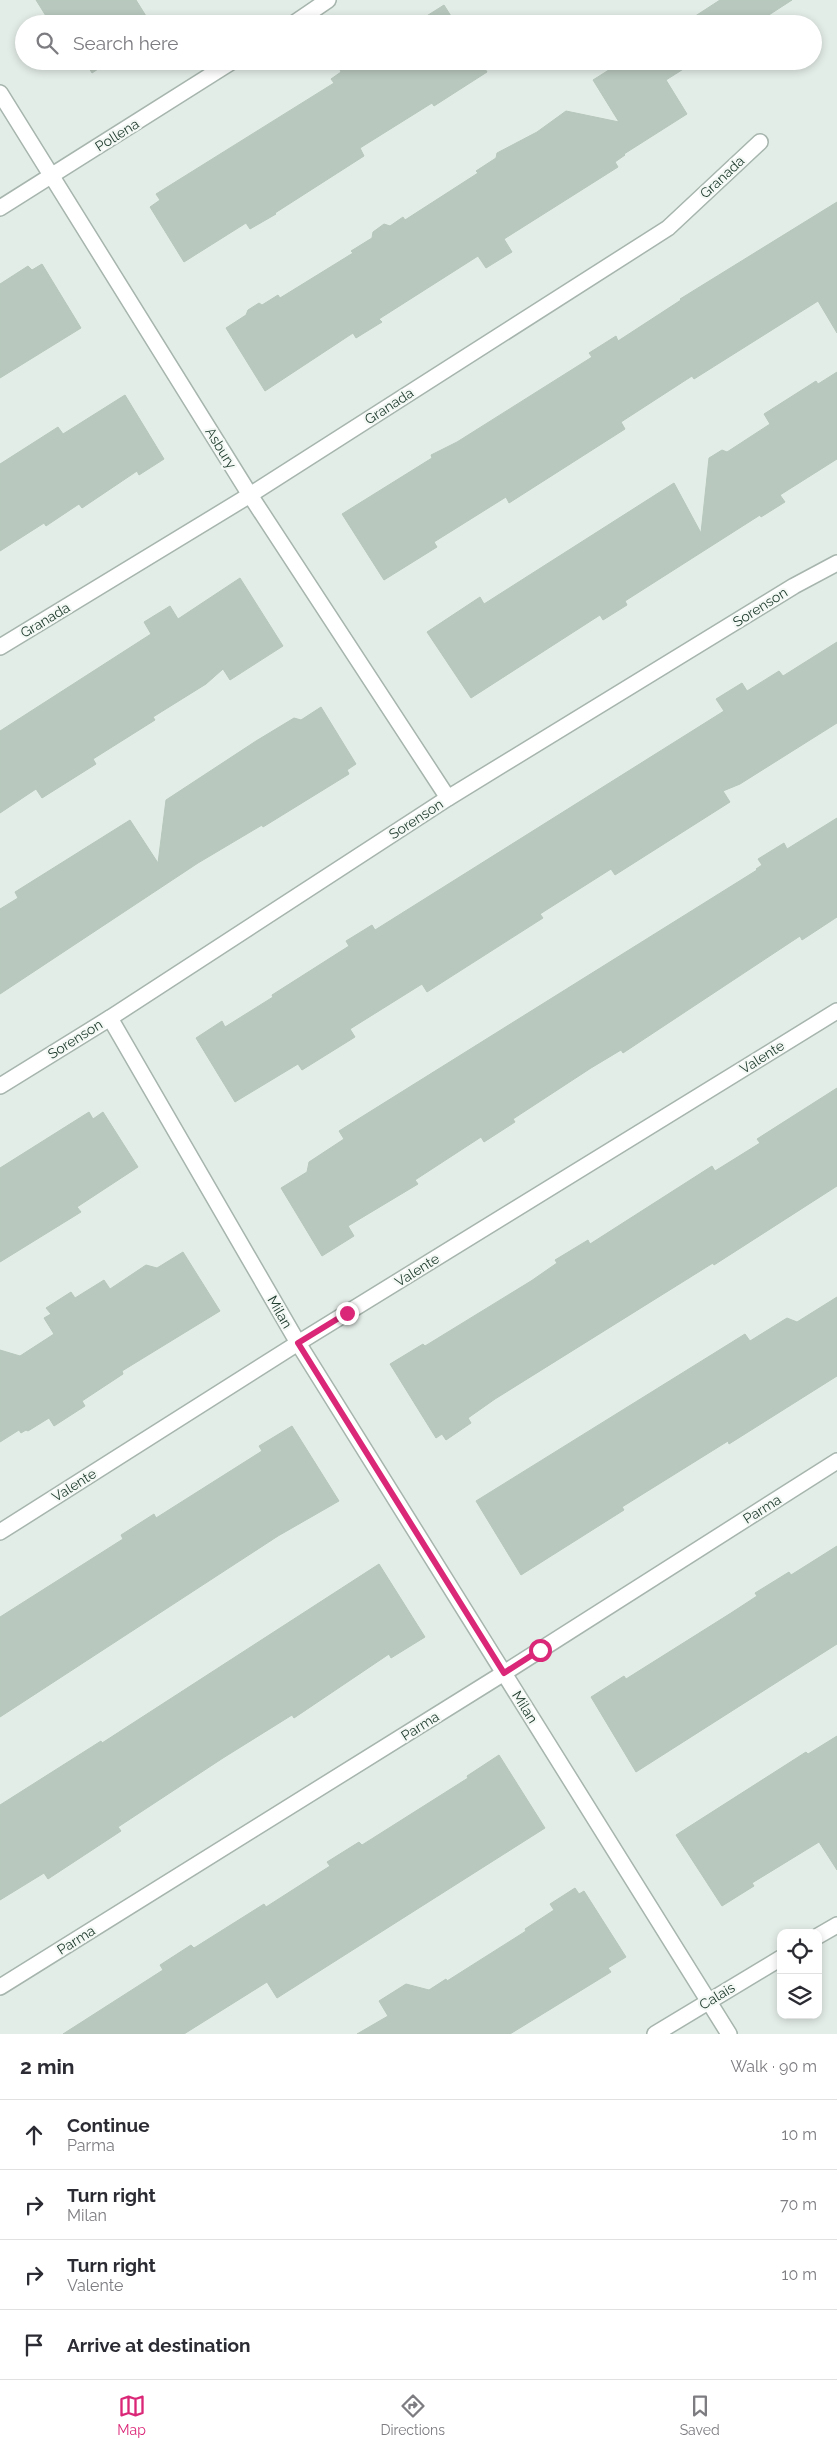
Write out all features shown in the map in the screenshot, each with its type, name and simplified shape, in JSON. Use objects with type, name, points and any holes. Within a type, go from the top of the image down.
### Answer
[{"type":"street","points":[[306,15],[328,0]]},
{"type":"street","name":"Pollena","points":[[0,208],[220,70]]},
{"type":"street","name":"Asbury","points":[[0,93],[250,495],[448,798]]},
{"type":"street","name":"Granada","points":[[0,647],[250,495],[668,228],[760,142]]},
{"type":"street","name":"Sorenson","points":[[0,1086],[110,1018],[448,798],[794,586],[837,563]]},
{"type":"street","name":"Valente","points":[[0,1532],[298,1343],[837,1011]]},
{"type":"street","name":"Milan","points":[[110,1018],[298,1343],[729,2034]]},
{"type":"street","name":"Parma","points":[[0,1987],[504,1673],[837,1461]]},
{"type":"street","points":[[822,1934],[837,1925]]},
{"type":"street","name":"Calais","points":[[655,2034],[708,2000],[777,1960]]},
{"type":"building","points":[[36,0],[136,0],[145,15],[45,15]]},
{"type":"building","points":[[720,0],[792,0],[769,15],[697,15]]},
{"type":"building","points":[[444,5],[450,15],[428,15]]},
{"type":"building","points":[[340,70],[486,70],[487,72],[434,106],[432,103],[360,148],[364,156],[276,214],[250,229],[246,223],[184,262],[150,207],[160,200],[156,194],[334,83],[331,79],[341,72]]},
{"type":"building","points":[[609,70],[682,70],[666,80],[687,114],[624,154],[615,162],[618,167],[504,239],[512,252],[486,268],[478,256],[379,319],[382,322],[356,338],[353,333],[265,391],[226,328],[246,315],[248,310],[259,303],[262,305],[278,295],[280,298],[353,253],[351,251],[372,238],[373,232],[384,224],[390,226],[403,217],[405,220],[478,173],[476,171],[496,158],[497,153],[537,132],[566,111],[619,122],[593,80]]},
{"type":"building","points":[[837,202],[837,333],[818,301],[694,379],[692,376],[621,422],[625,429],[509,503],[506,497],[434,542],[437,547],[384,580],[342,514],[432,458],[431,455],[457,442],[592,357],[589,353],[616,336],[618,341],[680,299]]},
{"type":"building","points":[[42,264],[81,328],[0,378],[0,284],[28,266],[32,270]]},
{"type":"building","points":[[837,372],[837,459],[780,495],[785,502],[761,517],[760,515],[625,601],[627,605],[603,620],[600,615],[471,698],[427,632],[480,597],[484,604],[674,483],[701,533],[709,458],[722,450],[727,452],[770,424],[764,414],[816,381],[818,384]]},
{"type":"building","points":[[125,395],[164,459],[139,475],[137,471],[82,508],[79,504],[46,526],[44,523],[0,551],[0,464],[58,427],[63,434]]},
{"type":"building","points":[[240,578],[283,646],[230,680],[223,669],[206,684],[153,717],[155,720],[93,759],[96,764],[42,798],[36,789],[0,813],[0,731],[151,634],[144,622],[170,606],[178,619]]},
{"type":"building","points":[[837,642],[837,723],[740,784],[723,791],[730,802],[615,875],[611,869],[540,914],[543,918],[427,992],[422,984],[350,1029],[355,1037],[302,1070],[298,1064],[235,1102],[196,1038],[222,1021],[225,1027],[349,946],[346,941],[372,925],[375,930],[724,711],[716,699],[742,683],[747,691],[779,671],[783,676]]},
{"type":"building","points":[[321,707],[356,764],[347,770],[349,774],[263,827],[262,825],[198,863],[0,994],[0,909],[18,898],[15,892],[130,820],[158,863],[166,800],[294,718],[301,720]]},
{"type":"building","points":[[837,818],[837,917],[802,940],[800,936],[623,1053],[621,1050],[591,1068],[513,1119],[515,1122],[484,1142],[481,1137],[415,1180],[418,1184],[348,1226],[354,1236],[322,1256],[281,1188],[307,1172],[309,1162],[344,1139],[339,1131],[757,870],[762,865],[758,859],[784,843],[787,849]]},
{"type":"building","points":[[837,1088],[837,1186],[714,1265],[713,1263],[495,1399],[468,1418],[471,1423],[446,1440],[442,1434],[436,1438],[390,1364],[423,1344],[425,1346],[531,1281],[557,1263],[555,1260],[588,1240],[590,1244],[712,1166],[715,1171],[760,1143],[757,1139]]},
{"type":"building","points":[[89,1112],[93,1119],[103,1112],[138,1167],[77,1207],[81,1212],[0,1262],[0,1168]]},
{"type":"building","points":[[183,1252],[220,1311],[122,1371],[123,1374],[82,1401],[85,1406],[54,1426],[49,1418],[28,1431],[26,1430],[21,1433],[19,1430],[0,1442],[0,1350],[20,1356],[54,1334],[44,1318],[51,1314],[46,1308],[71,1292],[75,1298],[104,1280],[110,1289],[146,1265],[157,1268]]},
{"type":"building","points":[[837,1297],[837,1376],[729,1444],[728,1441],[622,1507],[624,1510],[521,1575],[476,1501],[745,1334],[750,1341],[787,1318],[797,1322]]},
{"type":"building","points":[[292,1426],[339,1501],[278,1536],[0,1717],[0,1617],[123,1539],[121,1535],[154,1514],[156,1518],[262,1451],[259,1446]]},
{"type":"building","points":[[837,1546],[837,1644],[636,1772],[591,1697],[624,1676],[626,1679],[757,1596],[755,1593],[789,1572],[791,1575]]},
{"type":"building","points":[[379,1564],[425,1637],[391,1658],[389,1654],[294,1718],[292,1715],[223,1758],[118,1827],[121,1831],[48,1879],[44,1873],[0,1900],[0,1805],[101,1741],[102,1743]]},
{"type":"building","points":[[837,1736],[837,1870],[819,1842],[752,1883],[754,1886],[722,1906],[676,1835],[806,1752],[808,1754]]},
{"type":"building","points":[[499,1755],[545,1828],[277,1998],[267,1982],[184,2034],[63,2034],[163,1970],[160,1965],[191,1945],[194,1948],[264,1904],[266,1907],[330,1866],[327,1862],[359,1842],[362,1845],[468,1778],[467,1776]]},
{"type":"building","points":[[575,1888],[579,1894],[584,1891],[626,1957],[608,1968],[611,1972],[510,2034],[357,2034],[388,2016],[379,2001],[406,1984],[429,1990],[446,1979],[447,1981],[526,1931],[525,1929],[554,1910],[550,1904]]},
{"type":"route","points":[[347,1313],[298,1343],[504,1673],[540,1650]]}]
